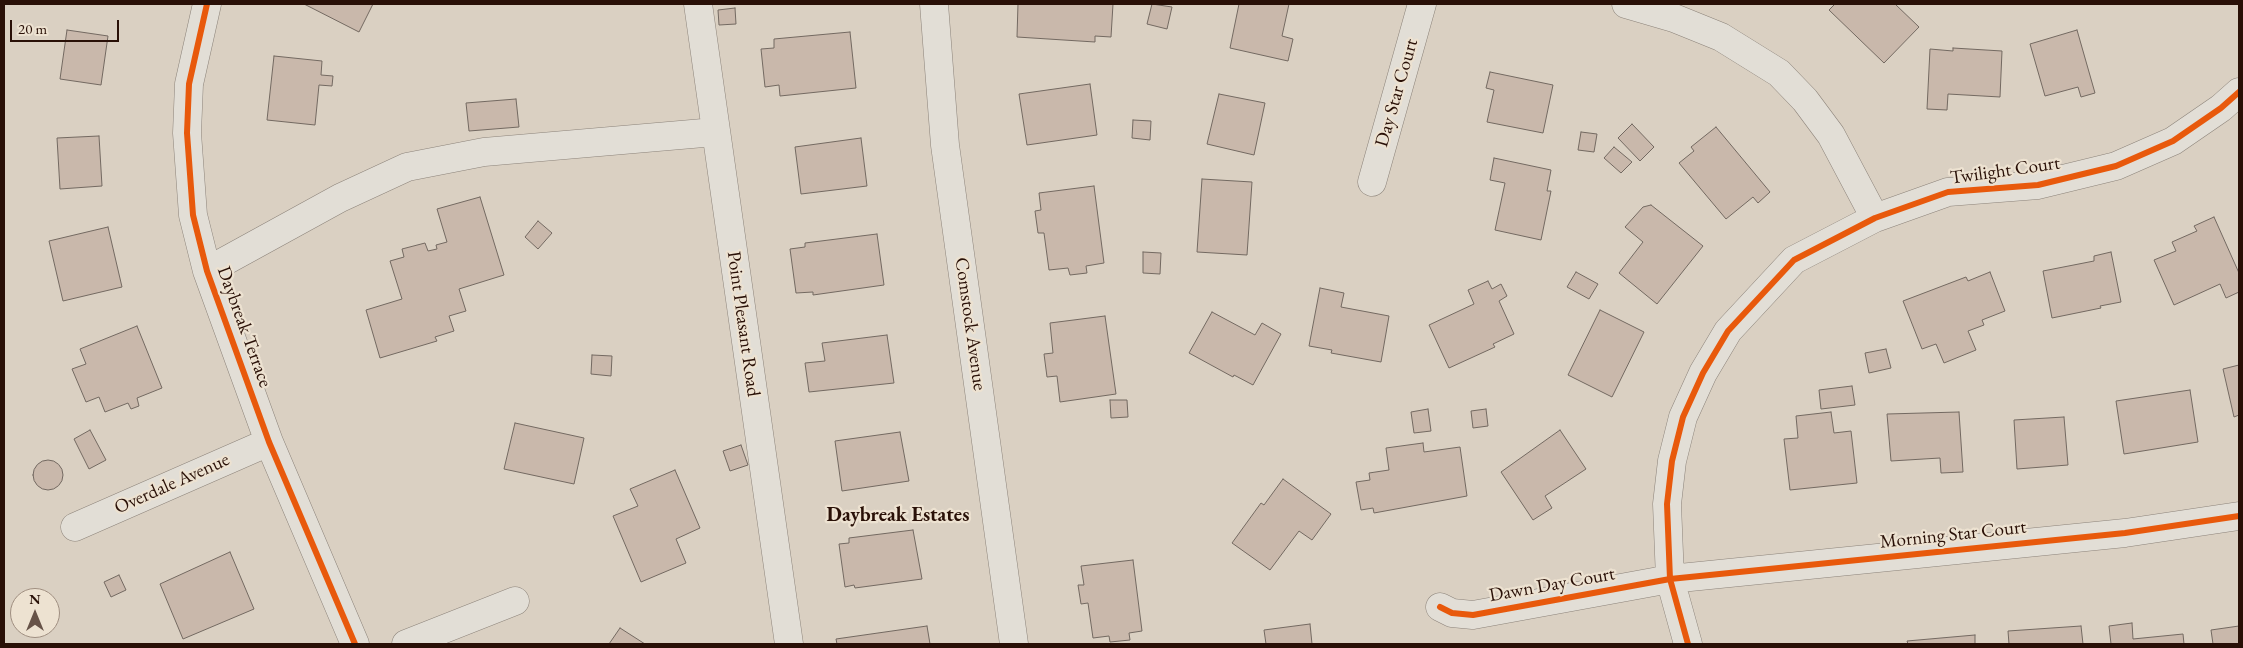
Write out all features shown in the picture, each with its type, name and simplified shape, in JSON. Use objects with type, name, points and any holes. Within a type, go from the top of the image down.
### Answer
[{"type":"street","name":"Daybreak Terrace","points":[[207,4],[189,84],[187,134],[193,215],[207,270],[269,442],[355,644]]},
{"type":"street","name":"Point Pleasant Road","points":[[698,4],[789,644]]},
{"type":"street","name":"Comstock Avenue","points":[[934,4],[945,145],[1014,644]]},
{"type":"street","name":"Day Star Court","points":[[1372,182],[1422,4]]},
{"type":"street","points":[[1626,4],[1674,18],[1721,37],[1779,73],[1805,100],[1831,135],[1875,218],[1794,260],[1728,331],[1702,373],[1683,417],[1672,461],[1667,504],[1670,579],[1688,644]]},
{"type":"street","name":"Twilight Court","points":[[1875,218],[1948,192],[2038,185],[2116,166],[2173,141],[2221,108],[2239,92]]},
{"type":"street","points":[[207,270],[340,198],[407,167],[484,152],[715,132]]},
{"type":"street","name":"Overdale Avenue","points":[[74,527],[269,442]]},
{"type":"street","name":"Morning Star Court","points":[[1670,579],[2125,533],[2239,516]]},
{"type":"street","name":"Dawn Day Court","points":[[1440,607],[1452,613],[1473,615],[1670,579]]},
{"type":"street","points":[[406,644],[515,601]]},
{"type":"building","points":[[304,4],[373,4],[359,32]]},
{"type":"building","points":[[1018,4],[1113,4],[1111,37],[1095,36],[1095,42],[1017,37]]},
{"type":"building","points":[[1152,4],[1172,7],[1167,29],[1147,24]]},
{"type":"building","points":[[1239,4],[1289,4],[1282,36],[1293,39],[1288,61],[1230,48]]},
{"type":"building","points":[[1835,4],[1895,4],[1919,27],[1884,63],[1829,10]]},
{"type":"building","points":[[735,8],[736,24],[719,25],[718,10]]},
{"type":"building","points":[[67,30],[108,36],[101,85],[60,79]]},
{"type":"building","points":[[2077,30],[2095,93],[2081,97],[2078,87],[2045,96],[2030,44]]},
{"type":"building","points":[[850,32],[856,88],[780,96],[779,85],[765,87],[761,49],[774,48],[774,39]]},
{"type":"building","points":[[1953,48],[2002,51],[2000,97],[1948,94],[1947,110],[1927,109],[1930,49],[1953,51]]},
{"type":"building","points":[[274,56],[322,61],[321,75],[333,76],[332,86],[319,85],[315,125],[267,120]]},
{"type":"building","points":[[1490,72],[1553,85],[1543,133],[1487,122],[1494,90],[1486,88]]},
{"type":"building","points":[[1090,84],[1097,135],[1027,145],[1019,94]]},
{"type":"building","points":[[1219,94],[1265,103],[1254,155],[1207,144]]},
{"type":"building","points":[[516,99],[519,127],[469,131],[466,103]]},
{"type":"building","points":[[1133,120],[1151,121],[1150,140],[1132,138]]},
{"type":"building","points":[[1632,124],[1654,147],[1640,161],[1618,138]]},
{"type":"building","points":[[1716,127],[1770,192],[1758,203],[1753,197],[1726,219],[1679,163],[1694,151],[1691,147]]},
{"type":"building","points":[[1581,132],[1597,134],[1594,152],[1578,150]]},
{"type":"building","points":[[99,136],[102,186],[60,189],[57,138]]},
{"type":"building","points":[[861,138],[867,186],[801,194],[795,147]]},
{"type":"building","points":[[1614,147],[1632,162],[1621,173],[1604,158]]},
{"type":"building","points":[[1494,158],[1551,170],[1547,191],[1551,191],[1541,240],[1495,230],[1505,183],[1490,180]]},
{"type":"building","points":[[1202,179],[1252,182],[1247,255],[1197,252]]},
{"type":"building","points":[[1094,186],[1104,263],[1086,266],[1087,273],[1070,275],[1068,268],[1049,270],[1044,233],[1038,233],[1035,211],[1041,210],[1039,193]]},
{"type":"building","points":[[480,197],[504,275],[459,289],[466,311],[449,316],[454,331],[435,337],[437,341],[380,358],[366,310],[402,299],[390,261],[404,257],[402,249],[425,243],[428,251],[437,249],[436,245],[447,242],[437,209]]},
{"type":"building","points":[[1651,205],[1703,246],[1657,304],[1619,273],[1643,242],[1625,227],[1643,207]]},
{"type":"building","points":[[2214,217],[2239,273],[2239,292],[2226,298],[2220,284],[2174,305],[2154,260],[2176,251],[2172,242],[2197,231],[2194,226]]},
{"type":"building","points":[[538,221],[552,233],[538,249],[525,237]]},
{"type":"building","points":[[108,227],[122,287],[63,301],[49,241]]},
{"type":"building","points":[[877,234],[884,285],[813,295],[813,292],[796,293],[790,249],[805,247],[805,243]]},
{"type":"building","points":[[1143,252],[1161,253],[1160,274],[1143,273]]},
{"type":"building","points":[[2111,252],[2121,302],[2052,318],[2043,271],[2094,261],[2094,256]]},
{"type":"building","points":[[1576,272],[1598,284],[1589,299],[1567,287]]},
{"type":"building","points":[[1990,272],[2005,311],[1982,320],[1984,325],[1968,331],[1976,350],[1944,363],[1936,344],[1922,349],[1903,301],[1966,277],[1968,281]]},
{"type":"building","points":[[1488,281],[1492,289],[1501,284],[1507,296],[1499,301],[1514,334],[1493,344],[1495,347],[1449,368],[1429,325],[1474,304],[1468,290]]},
{"type":"building","points":[[1320,288],[1344,293],[1341,307],[1389,316],[1381,362],[1331,353],[1332,350],[1309,346]]},
{"type":"building","points":[[1600,310],[1644,332],[1612,397],[1568,375]]},
{"type":"building","points":[[1212,312],[1255,335],[1262,323],[1281,334],[1253,385],[1234,375],[1233,377],[1189,353]]},
{"type":"building","points":[[1105,316],[1116,394],[1060,402],[1057,376],[1047,377],[1044,354],[1053,353],[1050,323]]},
{"type":"building","points":[[137,326],[162,388],[137,398],[139,406],[131,409],[128,403],[105,412],[99,397],[86,402],[72,369],[86,364],[80,349]]},
{"type":"building","points":[[887,335],[894,383],[809,392],[805,363],[825,361],[822,343]]},
{"type":"building","points":[[1886,349],[1891,368],[1869,373],[1865,353]]},
{"type":"building","points":[[592,355],[612,356],[611,376],[591,374]]},
{"type":"building","points":[[2239,365],[2239,415],[2234,417],[2223,369]]},
{"type":"building","points":[[1852,386],[1855,405],[1821,409],[1819,390]]},
{"type":"building","points":[[2190,390],[2198,442],[2124,454],[2116,401]]},
{"type":"building","points":[[1110,400],[1127,400],[1128,417],[1111,418]]},
{"type":"building","points":[[1428,409],[1431,431],[1414,433],[1411,412]]},
{"type":"building","points":[[1486,409],[1488,426],[1473,428],[1471,411]]},
{"type":"building","points":[[1831,412],[1834,433],[1851,431],[1857,483],[1790,490],[1784,439],[1798,438],[1796,416]]},
{"type":"building","points":[[1959,412],[1963,472],[1941,473],[1940,458],[1891,461],[1887,414]]},
{"type":"building","points":[[2064,417],[2068,465],[2017,469],[2014,420]]},
{"type":"building","points":[[515,423],[584,438],[574,484],[504,469]]},
{"type":"building","points":[[90,430],[106,460],[89,469],[74,439]]},
{"type":"building","points":[[1560,430],[1586,469],[1545,496],[1552,508],[1533,520],[1501,472]]},
{"type":"building","points":[[900,432],[909,481],[842,491],[835,441]]},
{"type":"building","points":[[1423,443],[1424,452],[1460,447],[1467,496],[1374,513],[1373,508],[1361,510],[1356,482],[1370,480],[1369,473],[1389,470],[1386,448]]},
{"type":"building","points":[[741,445],[748,465],[730,471],[723,451]]},
{"type":"building","points":[[48,460],[59,464],[63,475],[59,486],[48,490],[37,486],[33,475],[37,464]]},
{"type":"building","points":[[675,470],[700,528],[676,539],[686,563],[641,582],[613,516],[638,506],[630,489]]},
{"type":"building","points":[[1283,479],[1331,514],[1312,540],[1299,531],[1270,570],[1232,543],[1261,503],[1264,505]]},
{"type":"building","points":[[913,530],[922,579],[855,588],[854,585],[845,587],[839,544],[849,543],[849,538]]},
{"type":"building","points":[[230,552],[254,609],[183,639],[160,584]]},
{"type":"building","points":[[1133,560],[1142,631],[1129,633],[1130,640],[1110,642],[1109,636],[1093,638],[1088,603],[1081,604],[1078,585],[1084,585],[1081,566]]},
{"type":"building","points":[[119,575],[126,590],[111,597],[104,582]]},
{"type":"building","points":[[2132,623],[2133,639],[2183,634],[2184,644],[2111,644],[2109,626]]},
{"type":"building","points":[[1310,624],[1312,644],[1266,644],[1264,630]]},
{"type":"building","points":[[927,626],[930,644],[837,644],[836,639]]},
{"type":"building","points":[[2081,626],[2083,644],[2009,644],[2008,631]]},
{"type":"building","points":[[2239,626],[2239,644],[2213,644],[2211,630]]},
{"type":"building","points":[[620,628],[645,644],[609,644]]},
{"type":"building","points":[[1975,635],[1975,644],[1908,644],[1907,641]]},
{"type":"cycle path","points":[[207,4],[189,84],[187,133],[193,215],[207,271],[269,442],[355,644]]},
{"type":"cycle path","points":[[1688,644],[1670,579],[1667,504],[1672,461],[1683,417],[1703,373],[1728,331],[1794,260],[1875,218],[1948,192],[2038,185],[2116,166],[2173,141],[2221,108],[2239,92]]},
{"type":"cycle path","points":[[1440,607],[1452,613],[1473,615],[1670,579],[2125,533],[2239,516]]},
{"type":"district","name":"Daybreak Estates","points":[[898,516]]}]
